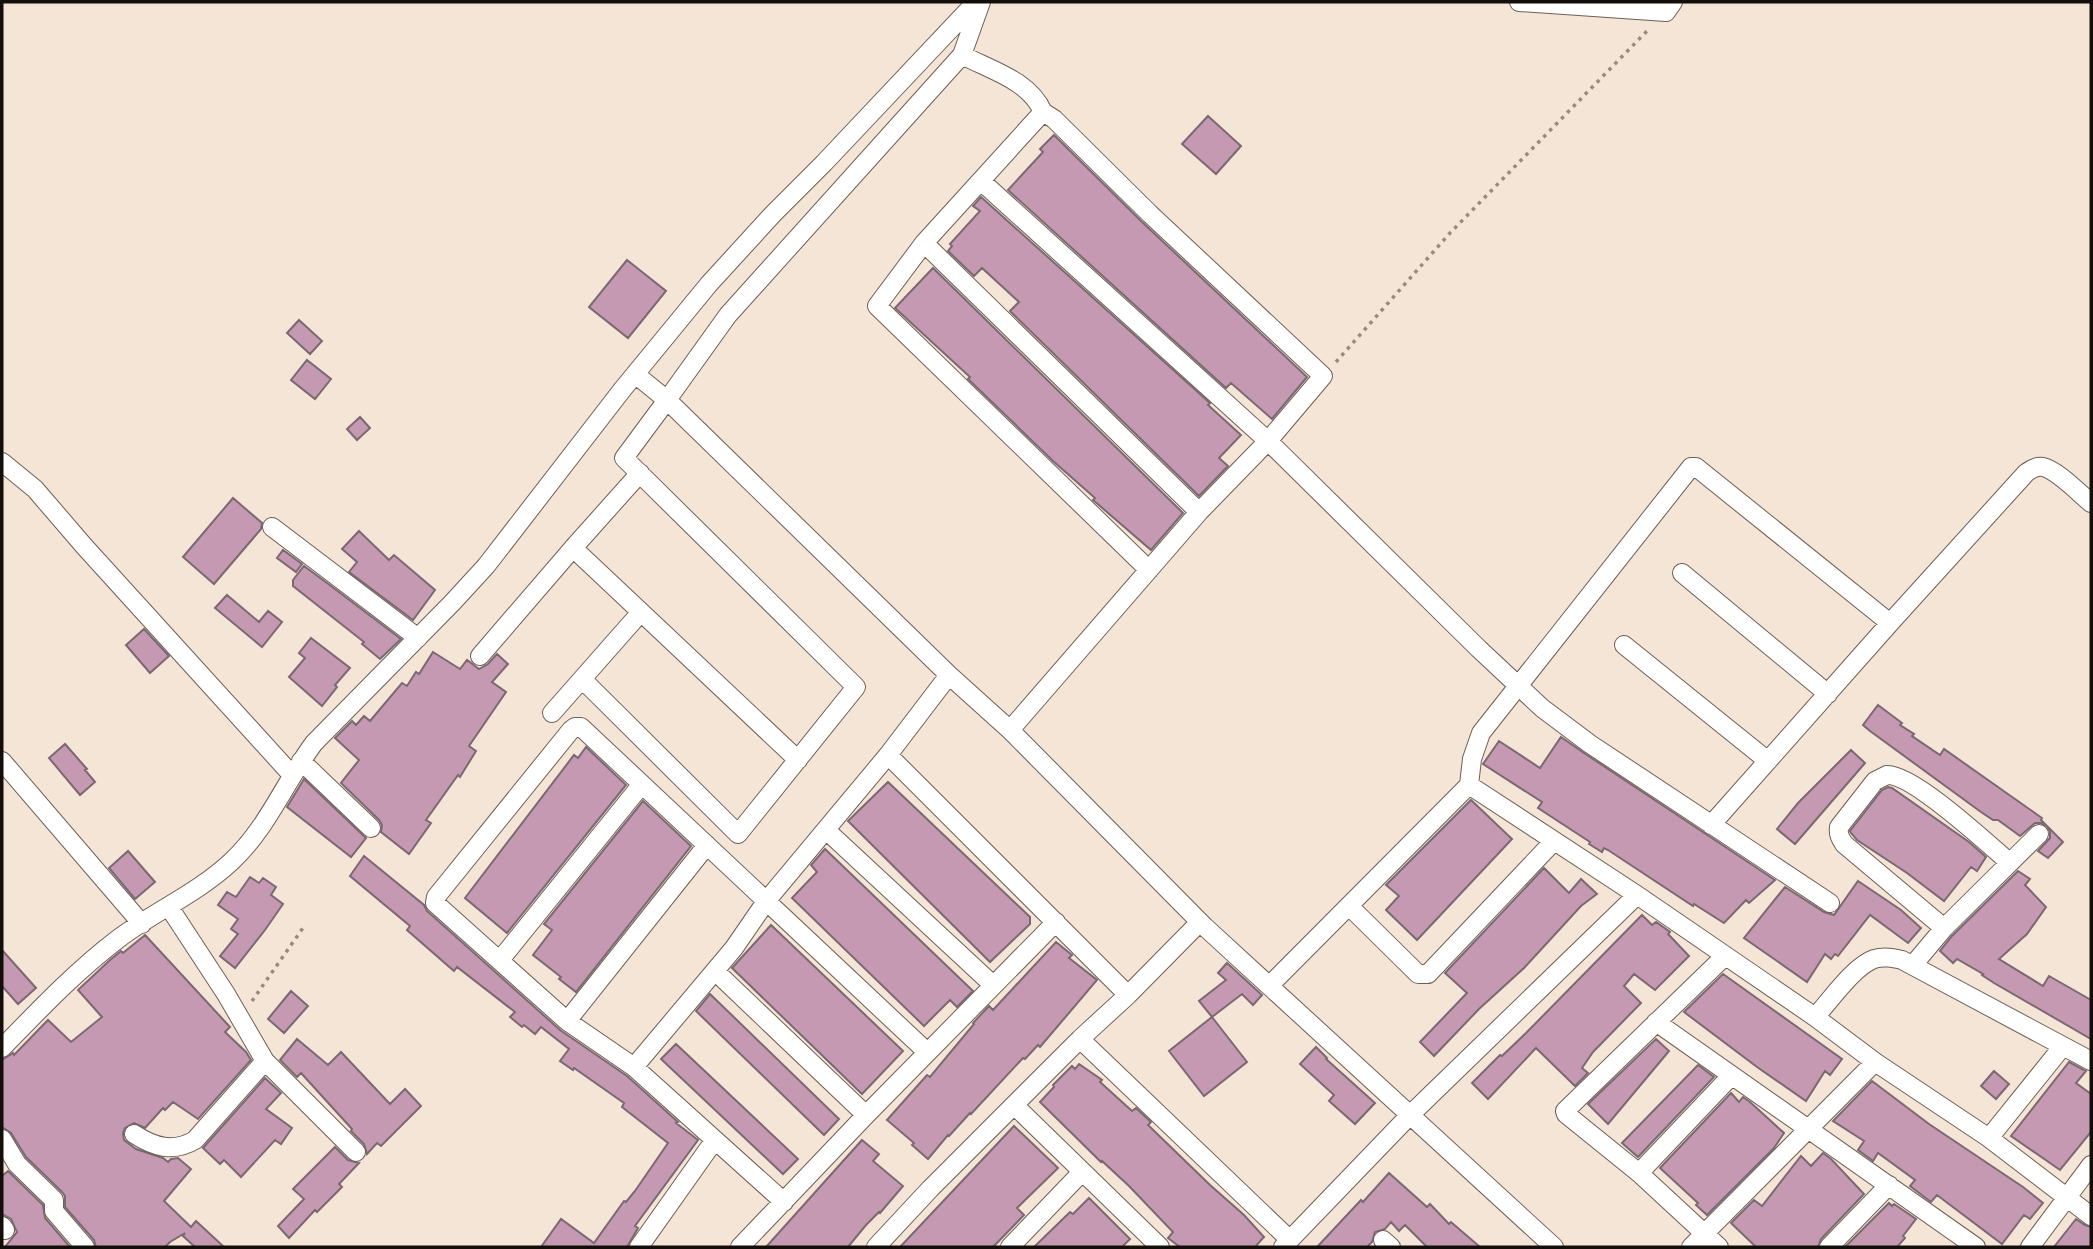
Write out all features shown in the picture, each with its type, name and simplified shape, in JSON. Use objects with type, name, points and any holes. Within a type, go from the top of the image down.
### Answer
[{"type":"street","points":[[582,679],[738,834],[856,687],[624,458],[728,315],[962,55],[979,2]]},
{"type":"street","points":[[2,1048],[90,962],[120,937],[210,880],[233,859],[259,831],[297,768],[334,722],[418,639],[486,566],[635,374],[709,284],[773,214],[979,2]]},
{"type":"street","points":[[1519,2],[1669,7]]},
{"type":"street","points":[[962,55],[1028,90],[1038,100],[1043,112],[1323,376],[1268,441],[1199,512],[1010,730]]},
{"type":"street","points":[[1043,112],[924,243],[877,306],[1149,570]]},
{"type":"street","points":[[981,181],[1268,441],[1542,708],[1590,744],[1830,903]]},
{"type":"street","points":[[924,243],[1199,512]]},
{"type":"street","points":[[635,374],[667,400],[950,676],[1010,730],[1200,922],[1555,1247]]},
{"type":"street","points":[[2,463],[35,489],[84,546],[297,768],[371,828]]},
{"type":"street","points":[[1270,985],[1469,785],[1472,759],[1481,733],[1693,467],[1890,623]]},
{"type":"street","points":[[1711,825],[2026,472],[2041,467],[2052,471],[2091,503]]},
{"type":"street","points":[[480,656],[640,473]]},
{"type":"street","points":[[272,527],[418,639]]},
{"type":"street","points":[[573,548],[798,760]]},
{"type":"street","points":[[1682,573],[1828,694]]},
{"type":"street","points":[[552,713],[641,612]]},
{"type":"street","points":[[1624,645],[1768,761]]},
{"type":"street","points":[[634,1067],[734,948],[767,900],[950,676]]},
{"type":"street","points":[[784,1202],[634,1067],[567,1021],[435,903],[571,730],[581,727],[927,1052]]},
{"type":"street","points":[[888,755],[1128,995]]},
{"type":"street","points":[[2,761],[142,924]]},
{"type":"street","points":[[1944,928],[1841,839],[1839,827],[1875,781],[1887,775],[1902,778],[1936,801],[2009,862]]},
{"type":"street","points":[[500,960],[642,784]]},
{"type":"street","points":[[1469,785],[1637,895],[1815,1017],[1875,1062],[1989,1138],[2091,1216]]},
{"type":"street","points":[[826,830],[993,985]]},
{"type":"street","points":[[1913,965],[1944,928],[2039,834]]},
{"type":"street","points":[[1349,906],[1418,974],[1428,974],[1553,841]]},
{"type":"street","points":[[567,1021],[707,845]]},
{"type":"street","points":[[1080,1039],[1287,1244],[1410,1115],[1637,895]]},
{"type":"street","points":[[169,906],[265,1061],[356,1152]]},
{"type":"street","points":[[740,1247],[1056,922]]},
{"type":"street","points":[[876,1247],[1014,1105],[1200,922]]},
{"type":"street","points":[[1719,1247],[1639,1173],[1565,1111],[1725,956]]},
{"type":"street","points":[[1815,1017],[1861,967],[1884,957],[1913,965],[2091,1061]]},
{"type":"street","points":[[715,971],[866,1115]]},
{"type":"street","points":[[1657,1022],[1889,1185],[1963,1244]]},
{"type":"street","points":[[1989,1138],[2063,1046]]},
{"type":"street","points":[[134,1134],[159,1147],[184,1146],[195,1140],[265,1061]]},
{"type":"street","points":[[1691,1247],[1875,1062]]},
{"type":"street","points":[[1639,1173],[1731,1076]]},
{"type":"street","points":[[1014,1105],[1152,1245]]},
{"type":"street","points":[[2,1139],[18,1164],[54,1200],[54,1211],[85,1247]]},
{"type":"street","points":[[639,1247],[715,1141]]},
{"type":"street","points":[[2030,1247],[2091,1165]]},
{"type":"street","points":[[1010,1247],[1082,1172]]},
{"type":"street","points":[[1829,1247],[1889,1185]]},
{"type":"path","points":[[1323,376],[1450,233],[1669,7]]},
{"type":"path","points":[[240,1017],[305,925]]},
{"type":"building","points":[[1208,116],[1241,146],[1216,174],[1182,144]]},
{"type":"building","points":[[1054,135],[1307,377],[1272,419],[1231,383],[1226,388],[1008,190],[1043,152],[1040,149]]},
{"type":"building","points":[[981,197],[1210,403],[1208,405],[1241,435],[1219,458],[1228,466],[1199,496],[1010,311],[1019,302],[982,268],[974,276],[948,251],[952,246],[950,244],[980,211],[973,206]]},
{"type":"building","points":[[627,260],[666,291],[628,338],[589,307]]},
{"type":"building","points":[[933,268],[1183,513],[1151,550],[1093,500],[1095,498],[1053,461],[968,379],[970,377],[895,308]]},
{"type":"building","points":[[299,320],[322,341],[310,354],[287,333]]},
{"type":"building","points":[[307,360],[331,379],[315,399],[291,380]]},
{"type":"building","points":[[360,417],[370,428],[357,440],[347,429]]},
{"type":"building","points":[[233,498],[262,523],[261,529],[214,584],[183,557]]},
{"type":"building","points":[[359,531],[389,560],[394,555],[435,590],[413,620],[349,572],[357,562],[342,549]]},
{"type":"building","points":[[283,550],[302,564],[296,572],[277,558]]},
{"type":"building","points":[[304,566],[401,639],[380,659],[362,644],[364,642],[293,586],[293,580]]},
{"type":"building","points":[[227,595],[259,622],[268,611],[282,622],[262,647],[215,608]]},
{"type":"building","points":[[144,629],[169,656],[150,673],[126,645]]},
{"type":"building","points":[[311,638],[350,668],[322,706],[289,677],[305,658],[299,653]]},
{"type":"building","points":[[433,652],[460,669],[467,660],[479,669],[497,654],[508,664],[492,682],[506,692],[469,746],[476,751],[460,777],[458,775],[426,820],[431,823],[409,854],[381,832],[382,825],[379,820],[341,783],[359,760],[335,738],[352,721],[356,725],[364,716],[370,721],[402,683],[407,686],[416,672],[419,674]]},
{"type":"building","points":[[1878,705],[1902,723],[1900,725],[1914,734],[1912,736],[1940,755],[1944,749],[2042,818],[2047,826],[2035,823],[2020,836],[1981,812],[1863,725]]},
{"type":"building","points":[[1561,737],[1775,880],[1749,903],[1746,900],[1724,923],[1694,904],[1693,906],[1608,850],[1604,848],[1602,852],[1589,844],[1590,842],[1538,808],[1542,802],[1483,764],[1499,741],[1540,768]]},
{"type":"building","points":[[65,744],[95,782],[80,795],[49,758]]},
{"type":"building","points":[[586,747],[626,785],[507,933],[465,898],[574,755],[578,758]]},
{"type":"building","points":[[1851,750],[1865,763],[1795,844],[1777,829],[1798,803]]},
{"type":"building","points":[[304,779],[366,838],[351,857],[287,807]]},
{"type":"building","points":[[888,782],[1030,917],[1030,924],[990,962],[848,821]]},
{"type":"building","points":[[1888,787],[1969,842],[1986,857],[1977,871],[1971,867],[1944,901],[1857,840],[1850,831],[1882,790]]},
{"type":"building","points":[[1471,800],[1512,839],[1417,940],[1386,910],[1399,896],[1386,885]]},
{"type":"building","points":[[643,801],[691,846],[576,992],[533,955],[552,930],[544,924]]},
{"type":"building","points":[[2047,826],[2063,842],[2048,858],[2038,851],[2050,838]]},
{"type":"building","points":[[825,849],[973,991],[957,1007],[950,1000],[924,1026],[792,898],[817,872],[811,865]]},
{"type":"building","points":[[128,851],[155,882],[135,899],[109,868]]},
{"type":"building","points":[[364,856],[424,905],[427,911],[560,1030],[627,1076],[678,1122],[676,1123],[698,1140],[635,1226],[638,1228],[627,1247],[541,1247],[561,1219],[594,1243],[668,1143],[622,1107],[624,1103],[560,1061],[569,1049],[541,1027],[535,1034],[524,1025],[522,1027],[510,1017],[515,1012],[457,967],[454,971],[407,930],[410,926],[350,876]]},
{"type":"building","points":[[1544,868],[1569,893],[1581,879],[1597,894],[1581,906],[1524,968],[1479,1009],[1434,1056],[1420,1042],[1467,993],[1445,973]]},
{"type":"building","points":[[2018,871],[2030,879],[2025,885],[2046,907],[2027,934],[1999,959],[2043,986],[2049,976],[2091,1000],[2091,1039],[1957,959],[1953,963],[1940,951]]},
{"type":"building","points":[[250,877],[259,883],[263,878],[276,887],[271,895],[283,904],[235,968],[220,956],[238,934],[231,929],[238,919],[218,905],[227,892],[236,897]]},
{"type":"building","points":[[1858,881],[1901,910],[1921,928],[1908,943],[1870,915],[1838,956],[1835,954],[1831,959],[1825,954],[1807,982],[1744,938],[1785,887],[1824,912],[1834,915]]},
{"type":"building","points":[[1642,915],[1652,925],[1656,922],[1670,932],[1668,934],[1689,956],[1655,990],[1634,974],[1624,986],[1641,1003],[1593,1052],[1582,1068],[1588,1073],[1575,1086],[1536,1048],[1488,1099],[1472,1083],[1526,1033]]},
{"type":"building","points":[[771,925],[903,1051],[862,1094],[732,968]]},
{"type":"building","points":[[145,935],[230,1027],[225,1032],[251,1060],[198,1119],[173,1102],[165,1110],[163,1108],[145,1128],[134,1123],[125,1128],[123,1133],[124,1140],[136,1149],[168,1162],[178,1158],[191,1169],[164,1201],[191,1227],[196,1221],[224,1247],[195,1247],[183,1236],[185,1233],[165,1247],[96,1247],[94,1240],[65,1207],[65,1196],[62,1192],[26,1157],[11,1133],[2,1127],[2,1060],[13,1053],[14,1055],[48,1020],[71,1042],[102,1017],[78,990],[110,960]]},
{"type":"building","points":[[1056,942],[1072,955],[1069,958],[1097,980],[1040,1047],[1038,1045],[1023,1058],[928,1159],[887,1120],[927,1075],[930,1077],[989,1006],[993,1010]]},
{"type":"building","points":[[2,950],[36,988],[18,1004],[2,986]]},
{"type":"building","points":[[1227,963],[1262,995],[1253,1005],[1242,994],[1212,1017],[1199,1001],[1226,980],[1218,973]]},
{"type":"building","points":[[1723,974],[1842,1059],[1830,1075],[1825,1071],[1806,1101],[1684,1012]]},
{"type":"building","points":[[291,991],[308,1006],[284,1033],[268,1019]]},
{"type":"building","points":[[710,994],[839,1119],[824,1135],[696,1011]]},
{"type":"building","points":[[1212,1017],[1247,1062],[1204,1096],[1169,1051]]},
{"type":"building","points":[[297,1039],[328,1065],[341,1052],[390,1104],[405,1089],[421,1106],[381,1146],[377,1143],[367,1154],[364,1144],[352,1129],[301,1073],[297,1077],[280,1060]]},
{"type":"building","points":[[1656,1039],[1669,1051],[1608,1124],[1588,1104]]},
{"type":"building","points":[[676,1044],[798,1159],[783,1174],[661,1059]]},
{"type":"building","points":[[1316,1047],[1375,1103],[1355,1124],[1329,1101],[1334,1095],[1300,1064]]},
{"type":"building","points":[[2069,1062],[2086,1071],[2076,1083],[2091,1094],[2091,1132],[2060,1170],[2011,1136]]},
{"type":"building","points":[[1079,1064],[1102,1080],[1100,1082],[1132,1111],[1136,1108],[1151,1122],[1148,1125],[1244,1215],[1264,1237],[1255,1247],[1180,1247],[1168,1238],[1173,1232],[1129,1186],[1040,1102],[1072,1066],[1075,1069]]},
{"type":"building","points":[[1698,1065],[1714,1077],[1638,1157],[1622,1143]]},
{"type":"building","points":[[1994,1071],[2009,1084],[1996,1099],[1981,1086]]},
{"type":"building","points":[[265,1078],[281,1093],[266,1109],[292,1128],[281,1144],[275,1140],[241,1177],[224,1160],[220,1164],[203,1148]]},
{"type":"building","points":[[1872,1081],[2043,1203],[2030,1219],[2024,1215],[2002,1244],[1937,1195],[1931,1202],[1910,1186],[1915,1180],[1878,1153],[1873,1161],[1858,1150],[1864,1141],[1833,1121]]},
{"type":"building","points":[[1731,1093],[1739,1102],[1743,1097],[1750,1102],[1784,1133],[1774,1148],[1707,1215],[1696,1205],[1698,1203],[1660,1168]]},
{"type":"building","points":[[1014,1126],[1058,1168],[1017,1208],[1024,1215],[993,1247],[900,1247]]},
{"type":"building","points":[[862,1140],[879,1154],[873,1161],[903,1186],[880,1213],[848,1247],[766,1247]]},
{"type":"building","points":[[335,1147],[348,1160],[359,1163],[339,1184],[342,1187],[317,1212],[315,1210],[289,1238],[278,1226],[304,1199],[293,1189]]},
{"type":"building","points":[[1823,1153],[1864,1194],[1821,1239],[1818,1247],[1756,1247],[1731,1223],[1754,1200],[1762,1206],[1801,1156],[1811,1166]]},
{"type":"building","points":[[8,1171],[43,1205],[45,1218],[70,1247],[5,1247],[17,1232],[11,1219],[2,1214],[2,1176]]},
{"type":"building","points":[[1389,1173],[1427,1207],[1430,1204],[1449,1224],[1451,1222],[1480,1247],[1427,1247],[1405,1225],[1399,1231],[1391,1222],[1385,1229],[1375,1232],[1367,1247],[1317,1247]]},
{"type":"building","points":[[1089,1198],[1130,1239],[1122,1247],[1034,1247],[1070,1212],[1073,1214]]},
{"type":"building","points":[[1889,1203],[1916,1219],[1897,1247],[1845,1247]]},
{"type":"building","points":[[2076,1219],[2091,1227],[2091,1247],[2054,1247]]}]
